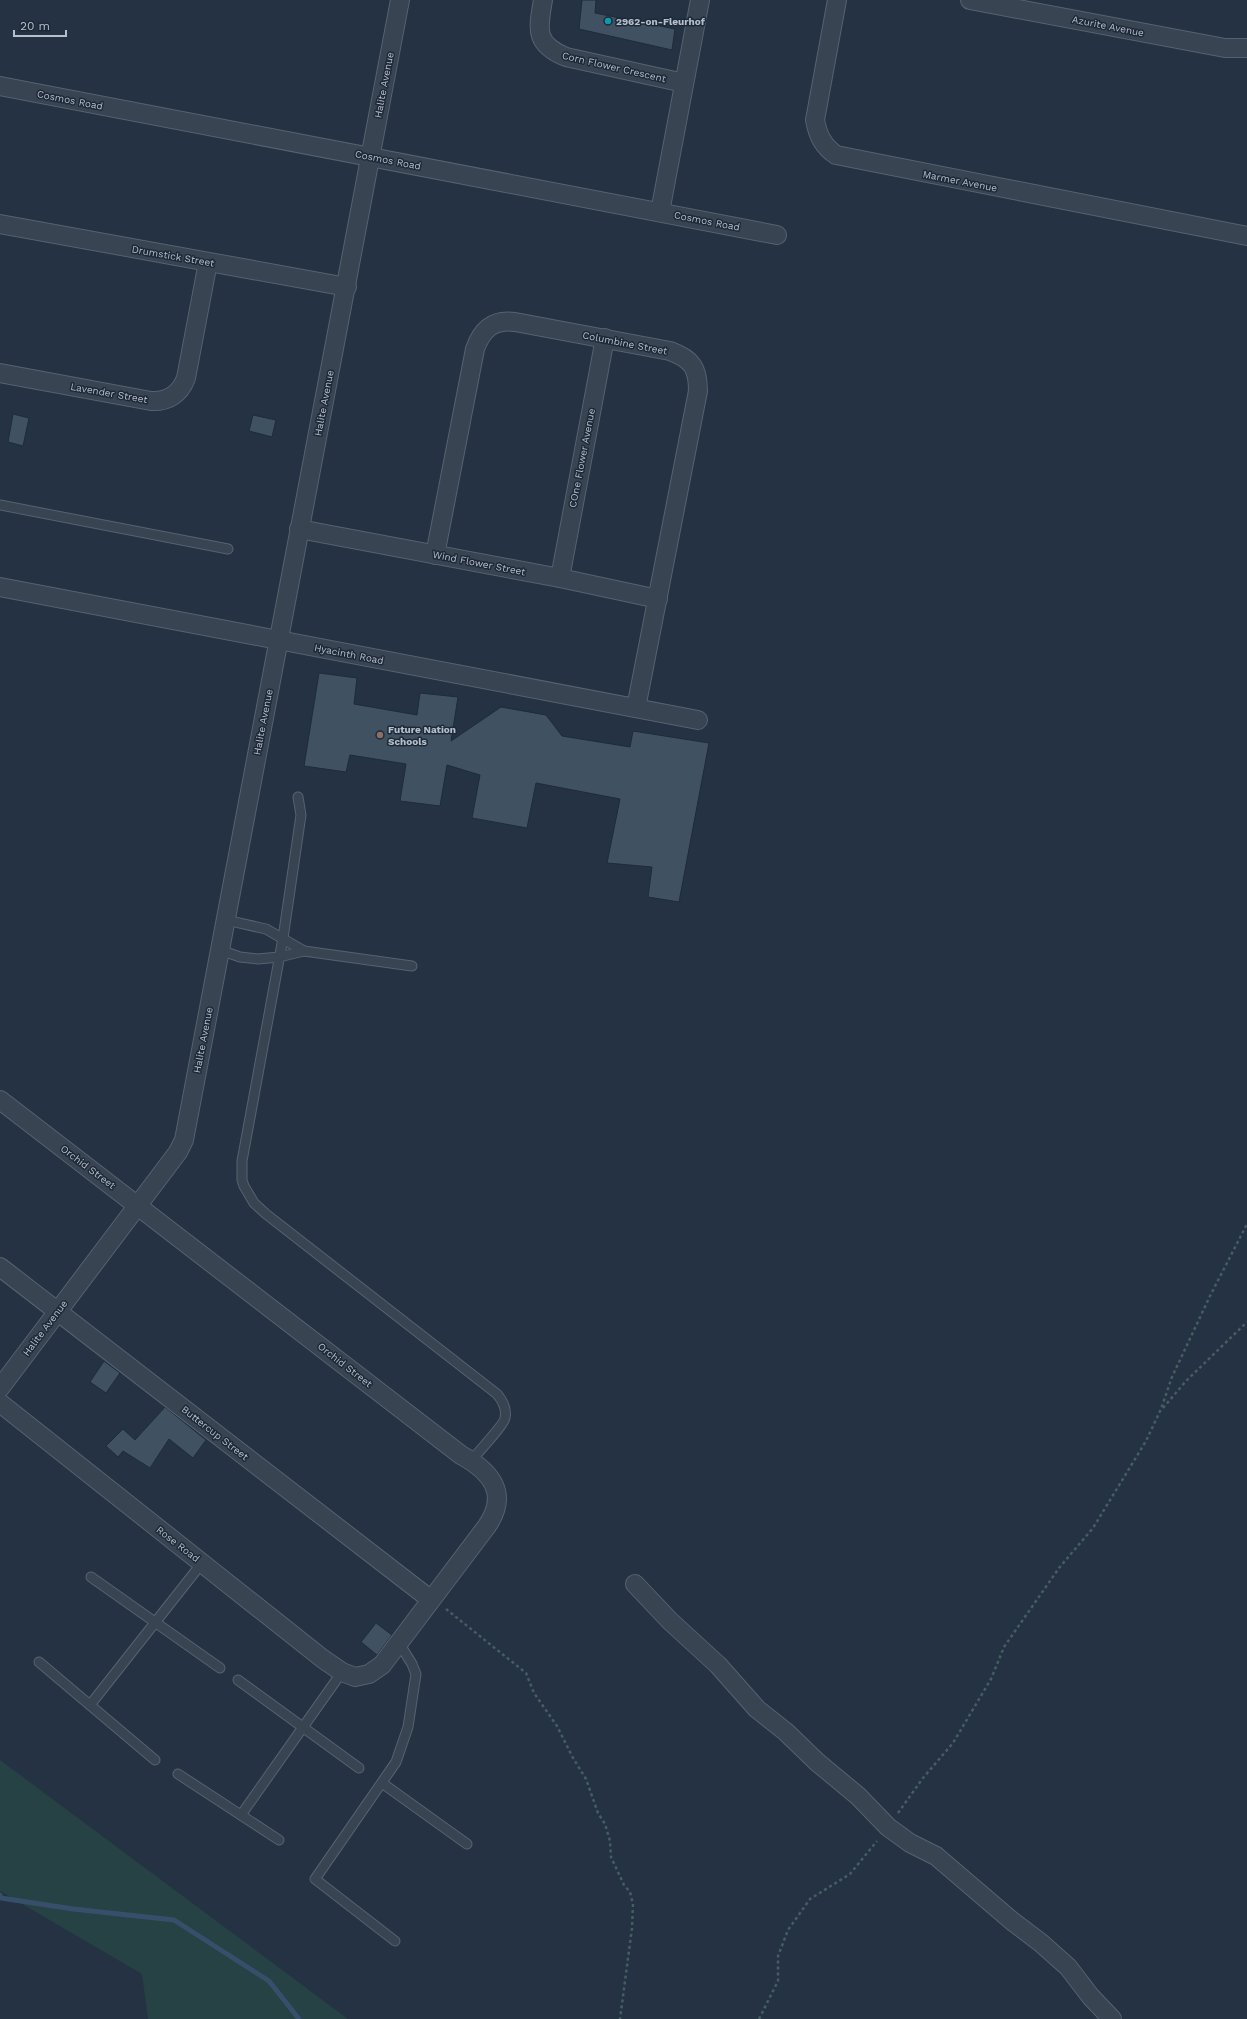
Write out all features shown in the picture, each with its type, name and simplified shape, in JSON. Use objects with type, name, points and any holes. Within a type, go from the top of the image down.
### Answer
[{"type":"street","name":"Halite Avenue","points":[[0,1388],[138,1206],[178,1152],[184,1140],[299,529],[347,287],[400,0]]},
{"type":"street","name":"Corn Flower Crescent","points":[[543,0],[539,33],[542,41],[555,53],[566,57],[684,83]]},
{"type":"street","points":[[660,212],[700,0]]},
{"type":"street","name":"Marmer Avenue","points":[[838,0],[816,120],[817,134],[828,150],[836,155],[848,159],[1247,236]]},
{"type":"street","name":"Azurite Avenue","points":[[970,0],[1225,48],[1247,48]]},
{"type":"street","name":"Cosmos Road","points":[[0,86],[777,235]]},
{"type":"street","name":"Drumstick Street","points":[[0,224],[347,287]]},
{"type":"street","name":"Lavender Street","points":[[0,373],[151,401],[162,401],[169,398],[179,391],[186,378],[208,262]]},
{"type":"street","name":"Columbine Street","points":[[435,555],[475,349],[483,332],[496,323],[504,321],[605,338],[680,354],[688,360],[697,374],[698,391],[636,708]]},
{"type":"street","name":"COne Flower Avenue","points":[[560,578],[605,338]]},
{"type":"street","name":"Wind Flower Street","points":[[299,529],[658,598]]},
{"type":"street","name":"Hyacinth Road","points":[[0,587],[698,720]]},
{"type":"street","name":"Orchid Street","points":[[0,1100],[462,1455],[472,1460],[492,1482],[498,1500],[496,1509],[487,1526],[430,1599],[382,1665],[361,1677]]},
{"type":"street","name":"Buttercup Street","points":[[0,1267],[430,1599]]},
{"type":"street","name":"Rose Road","points":[[0,1403],[342,1672],[355,1677],[361,1677]]},
{"type":"street","points":[[636,1584],[670,1621],[718,1664],[757,1709],[786,1732],[816,1762],[858,1796],[888,1827],[910,1843],[936,1856],[1012,1921],[1041,1943],[1068,1967],[1091,1997],[1112,2019]]},
{"type":"lane","points":[[0,505],[228,548]]},
{"type":"lane","points":[[298,797],[301,815],[283,938],[242,1161],[242,1180],[254,1203],[266,1214],[497,1394],[502,1401],[505,1417],[502,1424],[472,1460]]},
{"type":"lane","points":[[226,920],[266,928],[304,951]]},
{"type":"lane","points":[[220,950],[240,957],[258,960],[304,951],[412,966]]},
{"type":"lane","points":[[90,1705],[202,1563]]},
{"type":"lane","points":[[90,1577],[220,1668]]},
{"type":"lane","points":[[395,1941],[315,1879],[396,1762],[408,1727],[416,1674],[399,1642]]},
{"type":"lane","points":[[39,1662],[155,1760]]},
{"type":"lane","points":[[241,1815],[342,1672]]},
{"type":"lane","points":[[238,1680],[360,1768]]},
{"type":"lane","points":[[178,1774],[279,1840]]},
{"type":"lane","points":[[382,1783],[468,1844]]},
{"type":"path","points":[[759,2019],[778,1981],[778,1956],[788,1930],[810,1899],[850,1874],[888,1827],[923,1778],[953,1743],[991,1679],[1004,1647],[1059,1568],[1092,1528],[1146,1441],[1161,1409],[1172,1377],[1210,1296],[1247,1224]]},
{"type":"path","points":[[1161,1409],[1186,1380],[1247,1322]]},
{"type":"path","points":[[430,1599],[451,1611],[526,1673],[534,1693],[557,1726],[573,1758],[586,1779],[598,1813],[605,1824],[610,1841],[612,1857],[624,1885],[630,1892],[633,1904],[632,1928],[620,2019]]},
{"type":"green space","points":[[0,1760],[348,2019],[148,2019],[142,1974],[0,1891]]},
{"type":"building","name":"2962-on-Fleurhof","points":[[582,0],[596,0],[595,13],[675,29],[672,50],[579,29]]},
{"type":"building","points":[[13,414],[29,418],[23,446],[8,442]]},
{"type":"building","points":[[253,415],[276,420],[272,437],[249,431]]},
{"type":"building","points":[[319,673],[357,678],[354,704],[417,715],[420,693],[458,697],[451,741],[501,707],[546,715],[562,736],[630,747],[633,731],[709,743],[679,902],[648,897],[652,867],[607,863],[620,799],[536,783],[527,828],[472,818],[480,775],[447,765],[440,806],[400,801],[406,764],[350,755],[346,772],[304,766]]},
{"type":"building","points":[[104,1361],[120,1373],[106,1393],[90,1382]]},
{"type":"building","points":[[165,1407],[206,1440],[193,1458],[169,1439],[150,1468],[123,1451],[118,1457],[106,1446],[123,1429],[135,1440]]},
{"type":"building","points":[[376,1623],[392,1635],[377,1655],[361,1642]]},
{"type":"waterway","points":[[0,1895],[1,1898],[73,1909],[174,1920],[269,1981],[299,2019]]},
{"type":"place","name":"2962-on-Fleurhof","points":[[608,21]]},
{"type":"place","name":"Future Nation Schools","points":[[380,735]]}]
